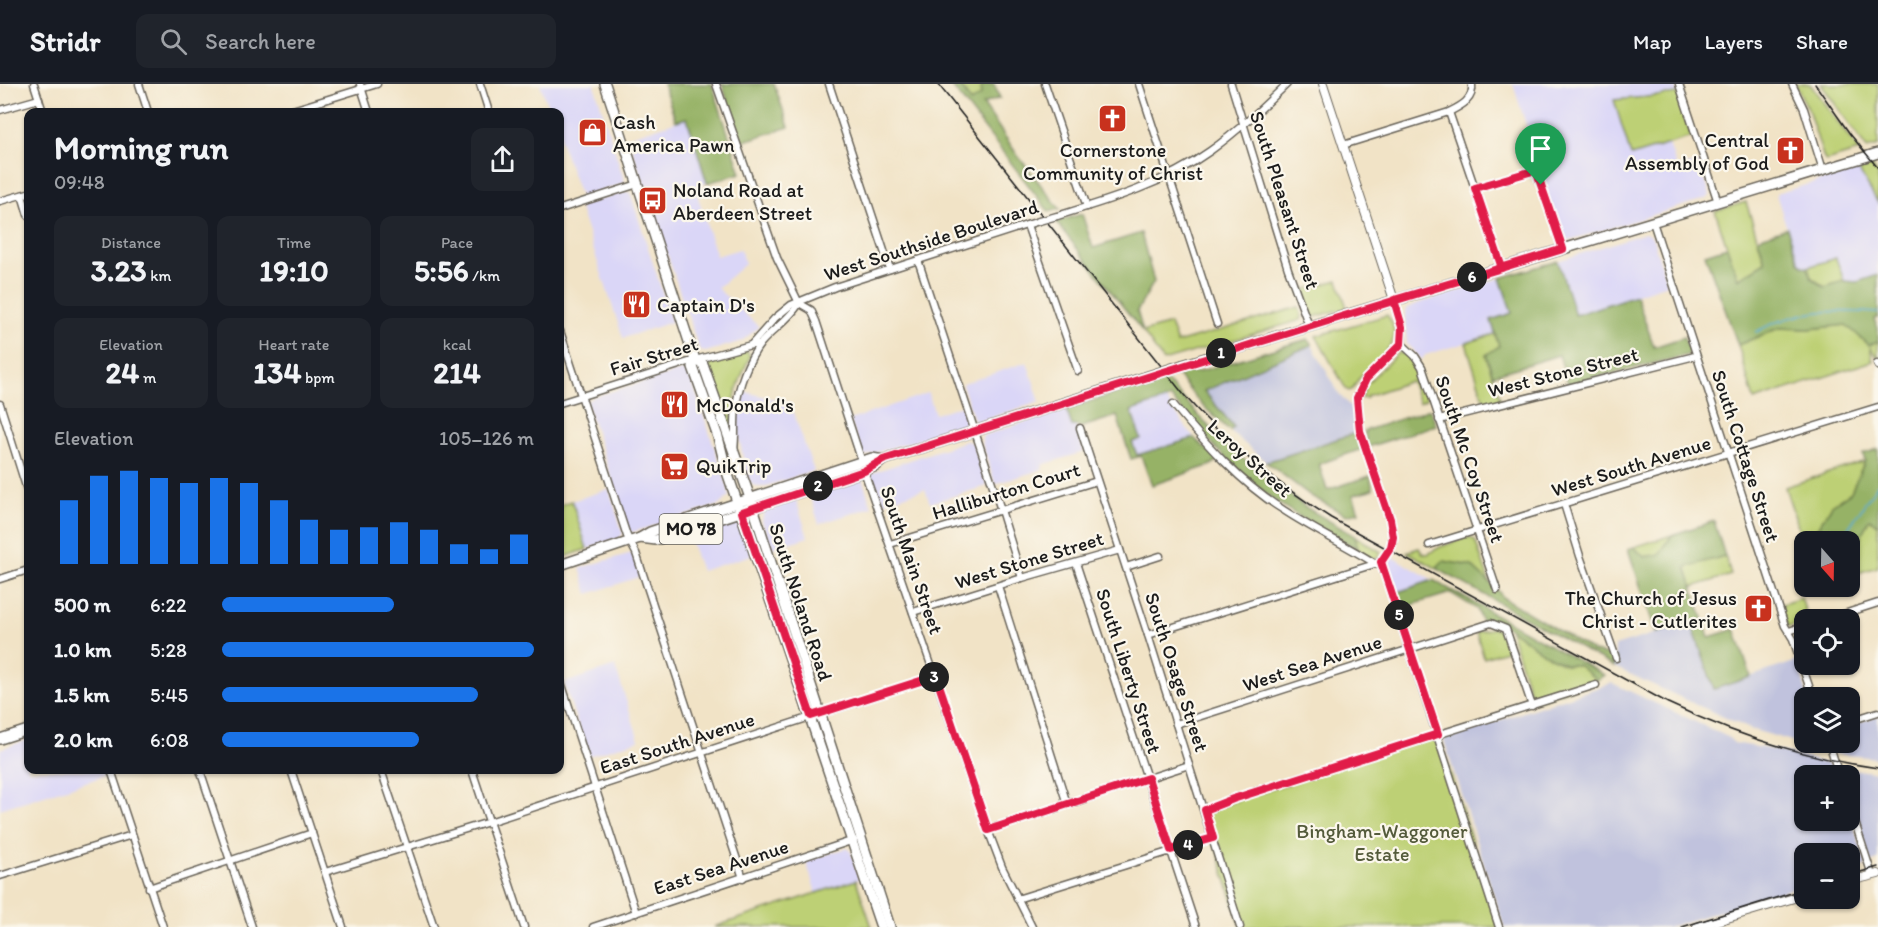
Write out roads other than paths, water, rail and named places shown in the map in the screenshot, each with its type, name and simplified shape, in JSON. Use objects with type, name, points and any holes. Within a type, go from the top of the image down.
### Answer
[{"type":"main road","name":"South Noland Road","points":[[605,84],[695,360],[693,368],[815,715]]},
{"type":"main road","name":"MO 78","points":[[564,564],[640,538],[656,540],[751,503],[863,467],[872,458],[883,460],[1309,326],[1878,153]]},
{"type":"main road","name":"South Noland Road","points":[[695,360],[703,364],[751,503],[815,715],[856,839],[881,927]]},
{"type":"main road","points":[[0,739],[24,731]]},
{"type":"main road","name":"South Noland Road","points":[[856,839],[890,927]]},
{"type":"street","points":[[34,84],[42,108]]},
{"type":"street","points":[[139,84],[147,108]]},
{"type":"street","points":[[298,108],[361,86],[377,84]]},
{"type":"street","points":[[480,84],[488,108]]},
{"type":"street","name":"South Main Street","points":[[716,84],[777,258],[799,303],[811,310],[816,321],[863,467],[988,830],[1002,867],[1032,927]]},
{"type":"street","points":[[829,84],[890,269]]},
{"type":"street","points":[[1045,84],[1087,207]]},
{"type":"street","points":[[1139,84],[1217,324]]},
{"type":"street","name":"South Pleasant Street","points":[[1231,84],[1288,269],[1309,326]]},
{"type":"street","name":"West Southside Boulevard","points":[[799,303],[835,287],[1127,194],[1169,176],[1209,152],[1245,125],[1287,84]]},
{"type":"street","points":[[1148,635],[1379,563],[1390,548],[1393,537],[1390,519],[1360,431],[1357,398],[1366,379],[1401,344],[1402,327],[1323,84]]},
{"type":"street","points":[[1343,145],[1449,112],[1467,101],[1472,92],[1472,84]]},
{"type":"street","points":[[1679,84],[1718,202]]},
{"type":"street","points":[[1792,84],[1804,109],[1822,170]]},
{"type":"street","points":[[361,86],[368,108]]},
{"type":"street","points":[[0,111],[39,99]]},
{"type":"street","points":[[1449,112],[1502,268]]},
{"type":"street","points":[[1475,188],[1536,170],[1563,249]]},
{"type":"street","points":[[564,207],[638,184]]},
{"type":"street","points":[[0,201],[24,194]]},
{"type":"street","name":"South Cottage Street","points":[[1653,222],[1727,454],[1785,626],[1789,631],[1809,687]]},
{"type":"street","points":[[1027,225],[1078,370]]},
{"type":"street","points":[[918,260],[1022,578]]},
{"type":"street","points":[[734,453],[737,399],[755,345],[796,310],[799,303]]},
{"type":"street","points":[[564,343],[743,878]]},
{"type":"street","name":"South Mc Coy Street","points":[[1401,344],[1415,356],[1422,367],[1497,590]]},
{"type":"street","name":"Fair Street","points":[[564,402],[695,360],[755,345]]},
{"type":"street","name":"West Stone Street","points":[[1439,420],[1695,356]]},
{"type":"street","points":[[0,404],[24,480]]},
{"type":"street","name":"Leroy Street","points":[[1173,404],[1199,436],[1228,465],[1283,511],[1379,563]]},
{"type":"street","name":"West South Avenue","points":[[1429,545],[1878,407]]},
{"type":"street","name":"South Osage Street","points":[[1080,428],[1205,810],[1240,927]]},
{"type":"street","name":"Halliburton Court","points":[[890,544],[1097,481]]},
{"type":"street","points":[[1564,504],[1616,658]]},
{"type":"street","name":"West Stone Street","points":[[913,612],[1120,550]]},
{"type":"street","name":"West Stone Street","points":[[1126,567],[1160,556]]},
{"type":"street","name":"South Liberty Street","points":[[1076,563],[1196,927]]},
{"type":"street","points":[[1379,563],[1410,649],[1499,927]]},
{"type":"street","points":[[0,579],[24,571]]},
{"type":"street","points":[[998,586],[1067,804]]},
{"type":"street","points":[[1859,609],[1878,603]]},
{"type":"street","name":"West Sea Avenue","points":[[1176,724],[1491,623],[1506,629],[1532,706]]},
{"type":"street","points":[[1789,631],[1794,629]]},
{"type":"street","name":"East South Avenue","points":[[325,872],[489,822],[936,676]]},
{"type":"street","points":[[1205,810],[1233,799],[1596,685]]},
{"type":"street","points":[[564,691],[636,913]]},
{"type":"street","points":[[1860,718],[1878,712]]},
{"type":"street","points":[[988,830],[1189,765]]},
{"type":"street","points":[[112,774],[163,927]]},
{"type":"street","points":[[201,774],[252,927]]},
{"type":"street","points":[[292,774],[343,927]]},
{"type":"street","points":[[382,774],[434,927]]},
{"type":"street","points":[[473,774],[524,927]]},
{"type":"street","points":[[1859,831],[1875,874],[1860,878]]},
{"type":"street","points":[[149,888],[312,833]]},
{"type":"street","points":[[0,876],[132,835]]},
{"type":"street","points":[[1017,899],[1213,838]]},
{"type":"street","name":"East Sea Avenue","points":[[592,927],[856,839]]},
{"type":"street","points":[[1697,927],[1794,898]]},
{"type":"waterway","points":[[1756,332],[1786,318],[1815,312],[1878,313]]},
{"type":"waterway","points":[[1846,531],[1878,484]]},
{"type":"railway","points":[[938,84],[1184,395],[1217,430],[1291,491],[1331,518],[1693,715],[1771,744],[1824,758],[1878,768]]},
{"type":"railway","points":[[1815,84],[1850,134],[1878,168]]},
{"type":"railway","points":[[1860,872],[1878,867]]},
{"type":"railway","points":[[1682,927],[1794,892]]},
{"type":"place","name":"Cornerstone Community of Christ","points":[[1113,119]]},
{"type":"place","name":"Cash America Pawn","points":[[592,133]]},
{"type":"place","name":"Central Assembly of God","points":[[1790,151]]},
{"type":"place","name":"Noland Road at Aberdeen Street","points":[[652,201]]},
{"type":"place","name":"Captain D's","points":[[636,305]]},
{"type":"place","name":"McDonald's","points":[[675,405]]},
{"type":"place","name":"QuikTrip","points":[[675,466]]},
{"type":"place","name":"The Church of Jesus Christ - Cutlerites","points":[[1758,609]]},
{"type":"park label","name":"Bingham-Waggoner Estate","points":[[1382,842]]}]
